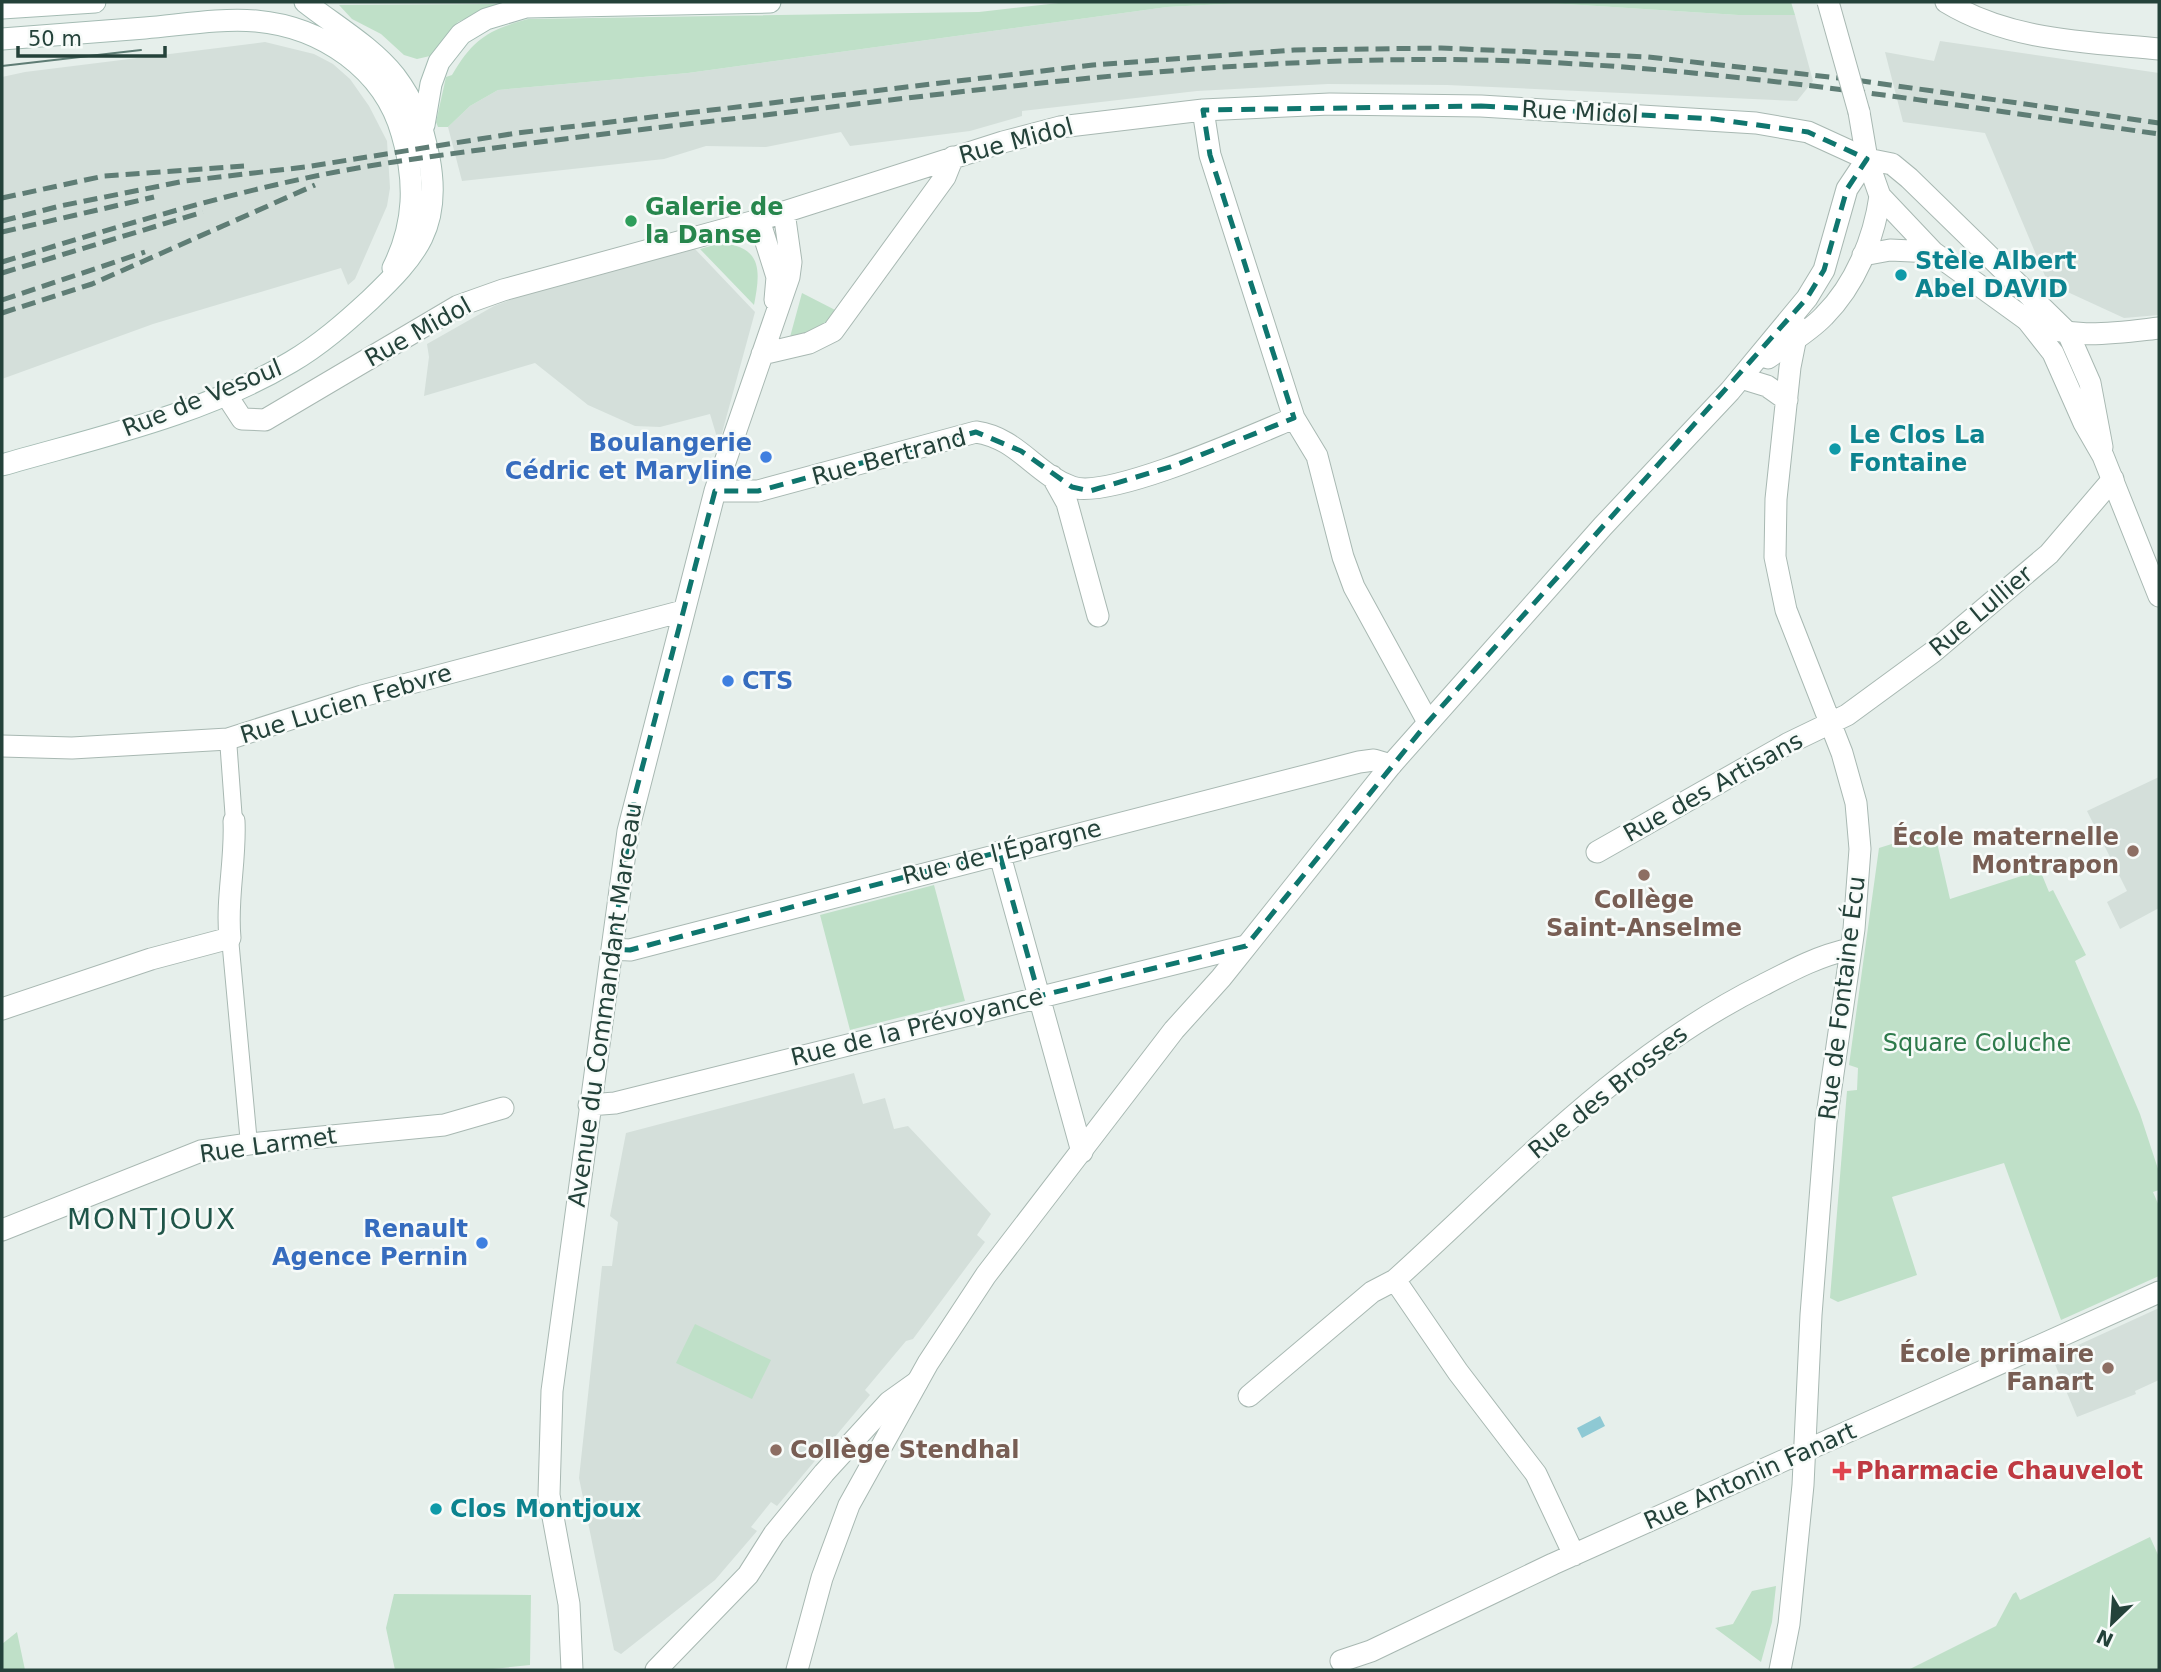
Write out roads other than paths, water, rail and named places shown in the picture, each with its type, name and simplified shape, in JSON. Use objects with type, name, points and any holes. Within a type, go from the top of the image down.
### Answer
[{"type":"street","points":[[2,8],[95,2]]},
{"type":"street","name":"Rue de Vesoul","points":[[2,465],[124,432],[225,393],[289,363],[315,347],[381,289],[414,254],[432,213],[434,185],[424,125],[393,74],[305,2]]},
{"type":"street","points":[[424,125],[431,84],[439,62],[461,34],[486,19],[526,7],[770,2]]},
{"type":"street","points":[[1828,2],[1859,111],[1867,159],[1880,196],[1933,252],[2028,320],[2049,331],[2102,334],[2159,328]]},
{"type":"street","points":[[1946,2],[1985,23],[2003,29],[2054,38],[2159,49]]},
{"type":"street","name":"Rue de Vesoul","points":[[2,39],[234,12],[269,24],[306,32],[331,44],[371,78],[394,111],[411,168],[412,206],[402,248],[381,289]]},
{"type":"street","name":"Rue Midol","points":[[225,393],[242,419],[264,420],[458,306],[503,290],[760,220],[1060,127],[1203,110],[1331,104],[1481,106],[1736,121],[1808,132],[1867,159],[1892,164],[1909,177],[2068,333]]},
{"type":"street","points":[[1203,110],[1210,155],[1294,418],[1317,456],[1343,557],[1354,587],[1428,722]]},
{"type":"street","points":[[762,354],[809,343],[833,331],[945,177],[953,158]]},
{"type":"street","points":[[797,1670],[833,1542],[849,1505],[917,1382],[986,1275],[1174,1030],[1246,946],[1391,765],[1741,378],[1807,298],[1824,270],[1836,236],[1847,189],[1867,159]]},
{"type":"street","points":[[1741,378],[1822,318],[1843,294],[1873,230],[1880,196]]},
{"type":"street","name":"Avenue du Commandant Marceau","points":[[572,1670],[569,1604],[549,1495],[548,1462],[552,1391],[589,1105],[635,795],[715,491],[791,262],[784,212]]},
{"type":"street","name":"Avenue du Commandant Marceau","points":[[760,220],[777,277],[773,321]]},
{"type":"street","points":[[1863,255],[1890,250],[1933,252]]},
{"type":"street","name":"Rue de Fontaine Écu","points":[[1780,1670],[1789,1624],[1805,1450],[1812,1307],[1826,1122],[1850,949],[1860,849],[1856,803],[1831,723],[1786,610],[1774,556],[1773,535],[1794,338],[1807,298]]},
{"type":"street","points":[[2028,320],[2053,353],[2084,423],[2103,456],[2159,596]]},
{"type":"street","points":[[2068,333],[2090,383],[2103,456]]},
{"type":"street","points":[[1741,378],[1762,383],[1787,400]]},
{"type":"street","name":"Rue Bertrand","points":[[715,491],[758,491],[976,432],[992,434],[1021,450],[1052,476],[1072,487],[1090,491],[1173,466],[1294,418]]},
{"type":"street","name":"Rue Bertrand","points":[[1052,476],[1067,503],[1098,616]]},
{"type":"street","name":"Rue Lullier","points":[[1831,723],[1847,715],[1933,652],[2049,554],[2113,478]]},
{"type":"street","name":"Rue Lucien Febvre","points":[[2,746],[85,748],[228,739],[362,696],[683,611]]},
{"type":"street","name":"Rue des Artisans","points":[[1597,852],[1789,743],[1831,723]]},
{"type":"street","points":[[228,739],[234,821],[234,866],[228,912],[249,1144]]},
{"type":"street","name":"Rue de l'Épargne","points":[[612,949],[630,950],[999,852],[1359,762],[1374,760],[1391,765]]},
{"type":"street","points":[[999,852],[1082,1152]]},
{"type":"street","points":[[2,1009],[151,959],[230,938]]},
{"type":"street","name":"Rue de la Prévoyance","points":[[589,1105],[615,1103],[1246,946]]},
{"type":"street","name":"Rue des Brosses","points":[[1249,1396],[1372,1293],[1395,1280],[1562,1124],[1700,1019],[1822,955],[1850,949]]},
{"type":"street","name":"Rue Larmet","points":[[2,1230],[201,1151],[444,1125],[503,1108]]},
{"type":"street","points":[[1395,1280],[1458,1373],[1536,1474],[1574,1555]]},
{"type":"street","name":"Rue Antonin Fanart","points":[[1341,1661],[1371,1651],[1574,1555],[2159,1292]]},
{"type":"street","points":[[656,1670],[748,1575],[774,1534],[824,1473],[890,1402],[917,1382]]},
{"type":"water","points":[[1600,1416],[1605,1426],[1582,1438],[1577,1428]]},
{"type":"tram line","points":[[2,66],[141,50]]},
{"type":"railway","points":[[2,221],[60,206],[185,181],[305,167],[517,133],[1093,65],[1294,50],[1441,48],[1648,57],[1848,79],[2159,123]]},
{"type":"railway","points":[[2,262],[147,218],[245,192],[394,162],[617,132],[1009,86],[1262,65],[1432,60],[1598,65],[1839,89],[2159,134]]},
{"type":"railway","points":[[2,198],[104,176],[244,166]]},
{"type":"railway","points":[[2,313],[92,284],[315,185]]},
{"type":"railway","points":[[2,232],[154,197]]},
{"type":"railway","points":[[2,273],[203,212]]},
{"type":"railway","points":[[2,300],[145,252]]},
{"type":"place","name":"Galerie de la Danse","points":[[631,221]]},
{"type":"place","name":"Stèle Albert Abel DAVID","points":[[1901,275]]},
{"type":"place","name":"Le Clos La Fontaine","points":[[1835,449]]},
{"type":"place","name":"Boulangerie Cédric et Maryline","points":[[766,457]]},
{"type":"place","name":"CTS","points":[[728,681]]},
{"type":"place","name":"École maternelle Montrapon","points":[[2133,851]]},
{"type":"place","name":"Collège Saint-Anselme","points":[[1644,875]]},
{"type":"place","name":"Renault Agence Pernin","points":[[482,1243]]},
{"type":"place","name":"École primaire Fanart","points":[[2108,1368]]},
{"type":"place","name":"Collège Stendhal","points":[[776,1450]]},
{"type":"place","name":"Pharmacie Chauvelot","points":[[1842,1471]]},
{"type":"place","name":"Clos Montjoux","points":[[436,1509]]},
{"type":"district","name":"MONTJOUX","points":[[152,1219]]},
{"type":"park label","name":"Square Coluche","points":[[1977,1043]]}]
